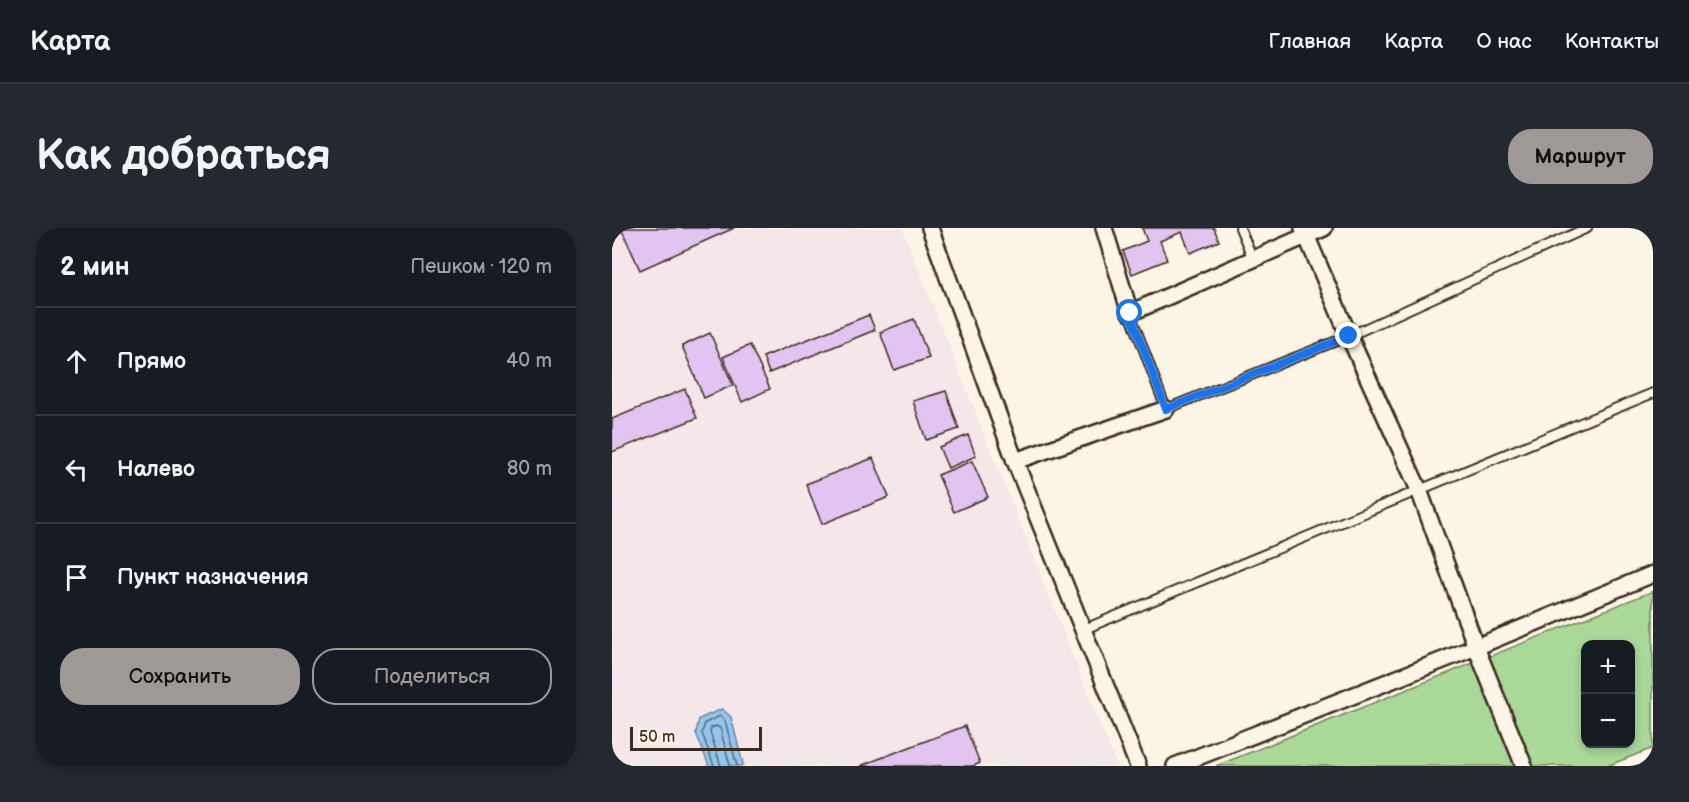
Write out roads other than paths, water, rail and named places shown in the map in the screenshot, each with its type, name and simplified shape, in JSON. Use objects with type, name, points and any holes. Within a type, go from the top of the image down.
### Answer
[{"type":"street","points":[[930,228],[1015,461],[1138,766]]},
{"type":"street","points":[[1104,228],[1130,313],[1253,259],[1305,232],[1324,228]]},
{"type":"street","points":[[1305,232],[1419,490],[1476,646],[1524,766]]},
{"type":"street","points":[[1015,461],[1166,409]]},
{"type":"street","points":[[1175,766],[1653,574]]},
{"type":"lane","points":[[1240,228],[1253,259]]},
{"type":"lane","points":[[1130,313],[1166,409],[1349,336],[1587,228]]},
{"type":"lane","points":[[1082,630],[1653,393]]},
{"type":"water","points":[[722,709],[731,717],[743,764],[741,766],[709,766],[696,733],[699,719]]}]
